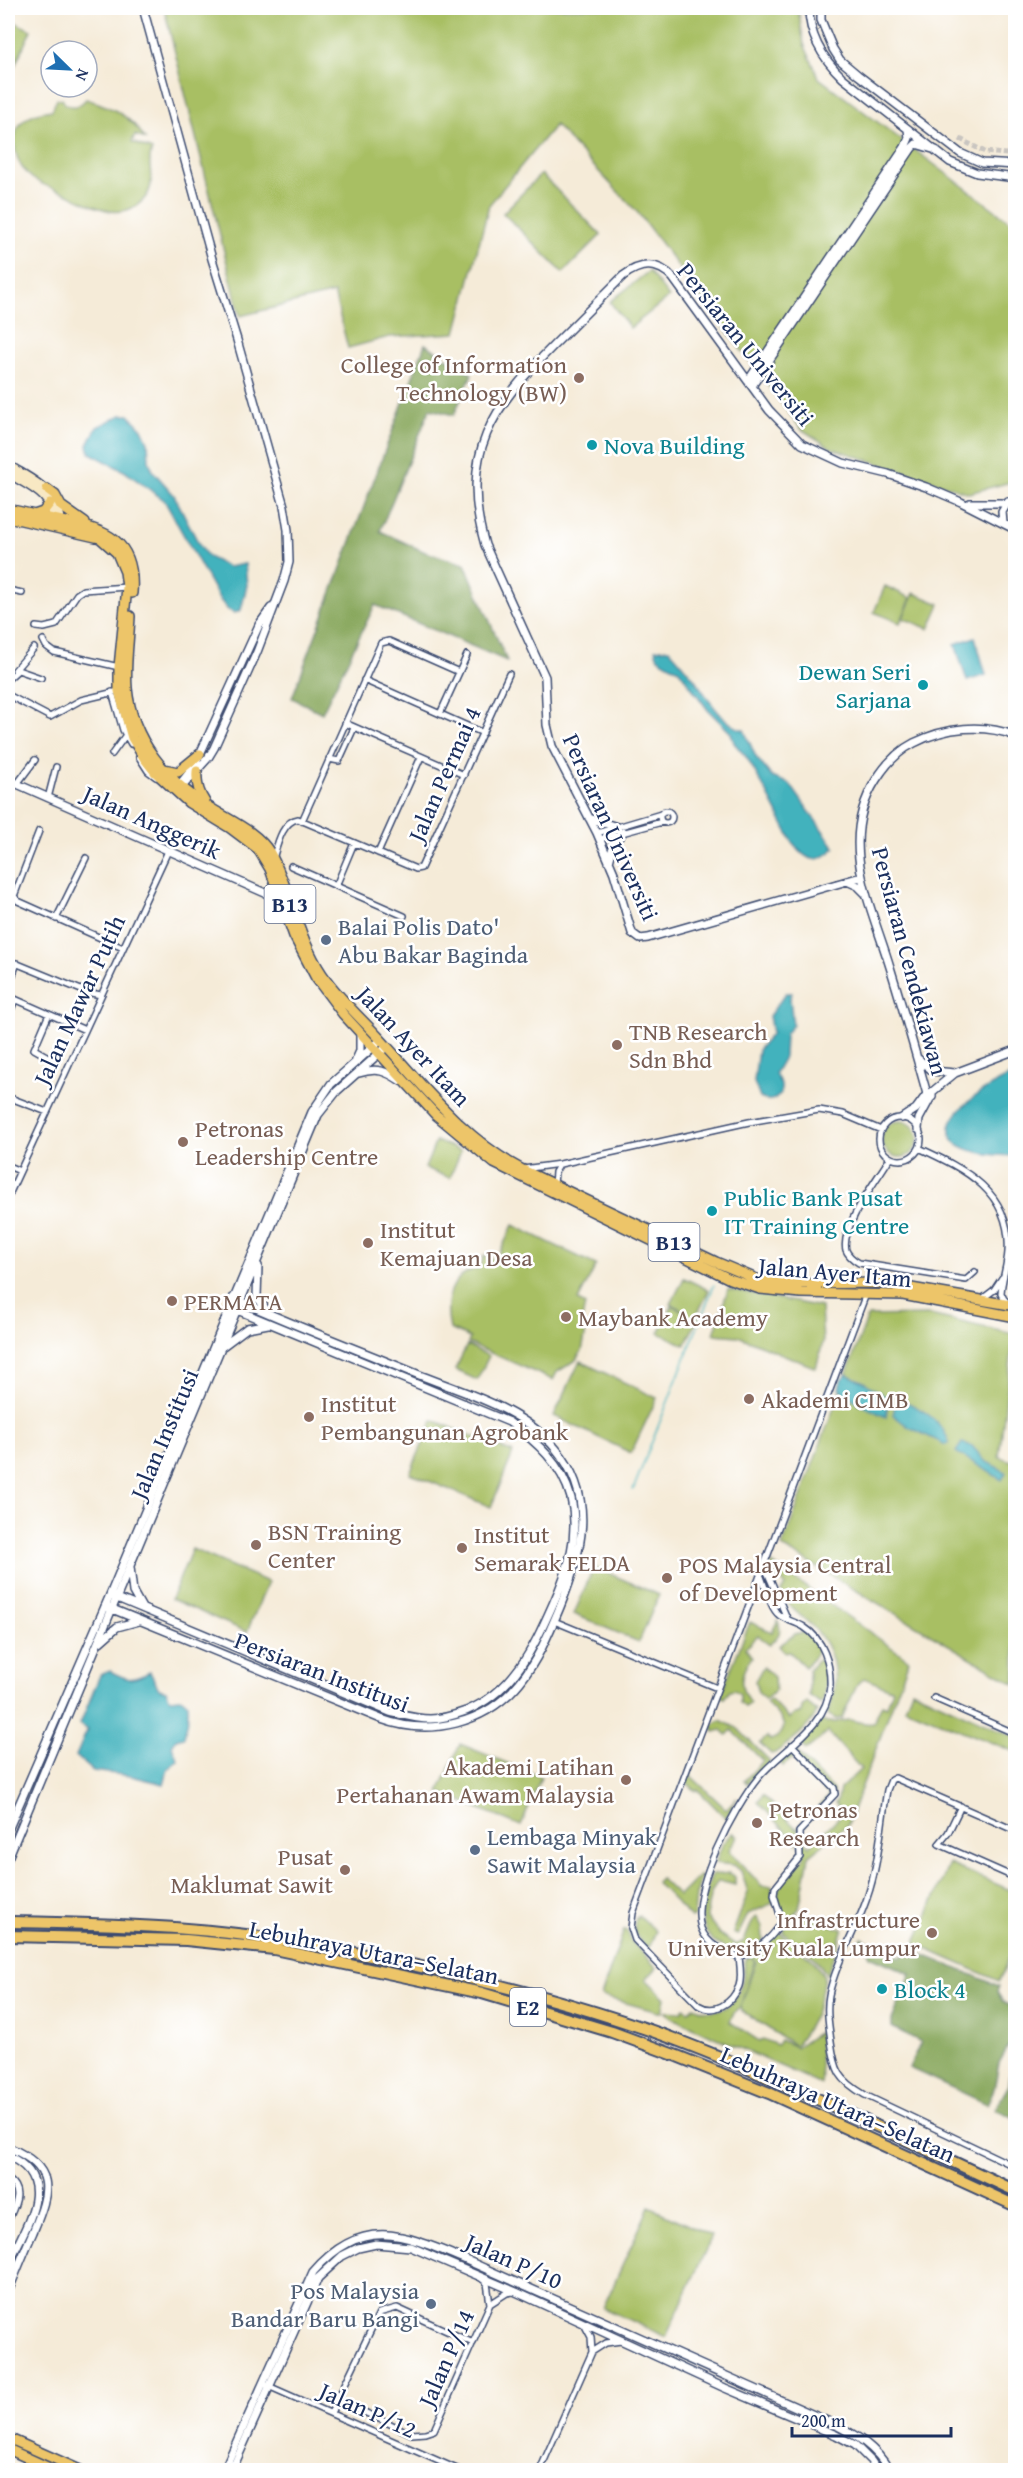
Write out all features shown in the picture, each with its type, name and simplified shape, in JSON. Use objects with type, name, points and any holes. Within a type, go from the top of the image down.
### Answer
[{"type":"highway","name":"Lebuhraya Utara–Selatan","points":[[8,1922],[188,1929],[264,1938],[353,1952],[484,1980],[617,2019],[680,2042],[775,2080],[1016,2191]]},
{"type":"highway","name":"Lebuhraya Utara–Selatan","points":[[8,1936],[186,1941],[274,1949],[482,1993],[612,2032],[769,2093],[1016,2206]]},
{"type":"main road","points":[[8,465],[47,489],[55,495],[61,506],[92,527]]},
{"type":"main road","points":[[8,473],[42,494],[50,503],[56,524]]},
{"type":"main road","points":[[47,489],[56,502],[56,524]]},
{"type":"main road","points":[[37,519],[50,503]]},
{"type":"main road","name":"B13","points":[[8,509],[100,538],[109,544],[122,562],[127,587],[116,691],[132,738],[144,758],[165,782],[178,788]]},
{"type":"main road","name":"B13","points":[[8,517],[37,519]]},
{"type":"main road","name":"Jalan Ayer Itam","points":[[56,524],[92,527],[114,538],[124,549],[131,566],[133,578],[127,689],[135,720],[146,745],[189,803],[236,832],[258,849],[270,869],[294,936],[316,978],[343,1014],[359,1031],[381,1046],[481,1145],[521,1169],[759,1280],[798,1284],[882,1283],[1013,1305]]},
{"type":"main road","points":[[162,768],[178,772],[200,754]]},
{"type":"main road","points":[[197,771],[196,780],[200,795],[210,807]]},
{"type":"main road","name":"Jalan Ayer Itam","points":[[178,788],[246,830],[265,846],[273,860],[303,938],[322,974],[435,1114],[494,1163],[730,1279],[760,1289],[801,1293],[903,1295],[1016,1317]]},
{"type":"main road","points":[[8,2438],[81,2470]]},
{"type":"main road","points":[[8,2449],[54,2470]]},
{"type":"street","points":[[143,8],[212,259],[284,506],[289,562],[249,670],[214,747],[197,771],[178,788]]},
{"type":"street","points":[[809,8],[813,35],[824,58],[832,67],[950,162],[977,173],[1016,178]]},
{"type":"street","points":[[821,8],[821,20],[833,48],[840,60],[858,75],[960,153],[982,163],[1016,165]]},
{"type":"street","points":[[750,383],[905,147],[909,138],[908,129]]},
{"type":"street","points":[[750,383],[912,147],[916,144],[936,150]]},
{"type":"street","name":"Persiaran Universiti","points":[[861,877],[640,939],[630,928],[609,862],[598,836],[552,746],[547,725],[547,693],[544,677],[480,529],[476,483],[479,460],[486,436],[502,403],[528,372],[623,276],[639,266],[656,266],[668,272],[769,410],[792,436],[822,455],[843,463],[888,474],[961,502],[1016,530]]},
{"type":"street","points":[[961,502],[1005,502],[1002,512],[1003,523]]},
{"type":"street","points":[[36,627],[56,625],[77,594],[83,590],[127,587]]},
{"type":"street","points":[[8,590],[22,593]]},
{"type":"street","points":[[178,788],[193,768],[259,625],[276,601]]},
{"type":"street","points":[[43,640],[46,646],[54,652],[119,667]]},
{"type":"street","points":[[273,860],[278,843],[289,822],[295,819],[302,821],[381,643],[385,641],[459,672]]},
{"type":"street","points":[[8,679],[34,648]]},
{"type":"street","points":[[440,714],[467,655]]},
{"type":"street","points":[[241,667],[249,670]]},
{"type":"street","points":[[14,671],[21,670],[41,678]]},
{"type":"street","name":"Jalan Permai 4","points":[[302,821],[416,870],[421,868],[509,674]]},
{"type":"street","points":[[364,680],[483,733]]},
{"type":"street","points":[[8,696],[50,717],[81,700],[116,691],[125,736],[148,771],[165,782]]},
{"type":"street","points":[[345,723],[464,775]]},
{"type":"street","points":[[329,759],[339,761],[354,728]]},
{"type":"street","name":"Persiaran Cendekiawan","points":[[930,1094],[861,877],[857,846],[864,802],[882,771],[901,750],[920,740],[956,729],[993,729],[1016,736]]},
{"type":"street","points":[[112,754],[125,736]]},
{"type":"street","points":[[378,853],[421,757]]},
{"type":"street","points":[[17,784],[35,760]]},
{"type":"street","points":[[48,798],[56,767]]},
{"type":"street","name":"Jalan Anggerik","points":[[8,781],[281,900]]},
{"type":"street","points":[[589,818],[620,830],[666,811],[672,817],[670,822],[598,836]]},
{"type":"street","points":[[661,814],[662,822]]},
{"type":"street","points":[[609,862],[620,830]]},
{"type":"street","points":[[39,831],[14,896],[18,901],[123,948]]},
{"type":"street","points":[[265,846],[272,848],[278,843]]},
{"type":"street","points":[[336,886],[354,843]]},
{"type":"street","name":"Jalan Mawar Putih","points":[[8,1197],[168,851]]},
{"type":"street","points":[[56,919],[86,858]]},
{"type":"street","points":[[859,862],[847,881],[858,886],[867,896]]},
{"type":"street","points":[[291,866],[404,916]]},
{"type":"street","points":[[8,960],[86,992],[101,995]]},
{"type":"street","points":[[8,989],[17,963]]},
{"type":"street","points":[[8,996],[85,1030]]},
{"type":"street","points":[[8,1017],[15,1000]]},
{"type":"street","points":[[49,1014],[34,1049],[50,1058]]},
{"type":"street","points":[[356,1062],[360,1050],[359,1031]]},
{"type":"street","name":"Jalan Institusi","points":[[8,1830],[109,1607],[234,1308],[312,1112],[331,1084],[356,1062],[381,1046]]},
{"type":"street","name":"Jalan Institusi","points":[[237,1300],[258,1260],[318,1115],[337,1091],[381,1046]]},
{"type":"street","points":[[930,1094],[919,1119],[919,1148],[908,1159],[890,1158],[880,1148],[879,1137],[881,1130],[888,1122],[902,1118],[916,1109],[930,1094],[955,1073],[1016,1050]]},
{"type":"street","points":[[917,1058],[933,1071],[955,1073]]},
{"type":"street","points":[[357,1073],[371,1069],[386,1071],[415,1092]]},
{"type":"street","points":[[8,1097],[47,1112]]},
{"type":"street","points":[[521,1169],[560,1164],[748,1122],[819,1110],[843,1114],[881,1130]]},
{"type":"street","points":[[902,1118],[918,1129]]},
{"type":"street","points":[[919,1148],[951,1163],[980,1182],[997,1201],[1006,1224],[1008,1250],[1001,1293],[1004,1299],[1013,1305]]},
{"type":"street","points":[[890,1158],[849,1227],[846,1246],[849,1255],[859,1263],[966,1280],[975,1272]]},
{"type":"street","points":[[554,1185],[555,1172],[560,1164]]},
{"type":"street","points":[[8,1166],[20,1171]]},
{"type":"street","points":[[258,1260],[256,1298],[272,1314]]},
{"type":"street","points":[[981,1300],[994,1290],[1002,1276]]},
{"type":"street","points":[[739,1957],[740,1978],[734,1994],[721,2007],[705,2009],[698,2005],[635,1940],[631,1928],[635,1907],[866,1294]]},
{"type":"street","name":"Persiaran Institusi","points":[[109,1607],[381,1719],[397,1725],[419,1728],[451,1725],[483,1713],[497,1704],[520,1682],[534,1662],[554,1621],[580,1548],[583,1521],[578,1493],[570,1472],[556,1449],[513,1413],[237,1300]]},
{"type":"street","name":"Jalan Institusi","points":[[113,1597],[130,1565],[221,1348],[234,1308]]},
{"type":"street","name":"Persiaran Institusi","points":[[113,1597],[390,1712],[432,1719],[447,1717],[479,1705],[507,1684],[527,1658],[559,1591],[573,1545],[573,1509],[562,1476],[550,1456],[531,1438],[509,1422],[234,1308]]},
{"type":"street","points":[[221,1348],[247,1328],[271,1324]]},
{"type":"street","points":[[764,1564],[787,1618]]},
{"type":"street","points":[[130,1565],[133,1592],[144,1610]]},
{"type":"street","points":[[739,1957],[715,1946],[707,1939],[701,1928],[699,1915],[701,1898],[717,1849],[737,1810],[759,1777],[807,1731],[822,1711],[827,1701],[829,1674],[824,1651],[819,1642],[805,1627],[778,1615],[760,1574]]},
{"type":"street","name":"Jalan Institusi","points":[[8,1858],[97,1645],[109,1607]]},
{"type":"street","points":[[97,1645],[117,1627],[133,1621],[142,1622]]},
{"type":"street","points":[[554,1621],[717,1688]]},
{"type":"street","points":[[934,1698],[1016,1734]]},
{"type":"street","points":[[739,1957],[759,1947],[782,1921],[774,1895],[778,1880],[800,1857],[799,1832],[836,1794],[834,1788],[792,1745]]},
{"type":"street","points":[[1016,1831],[895,1778],[888,1784],[872,1881],[860,1917],[834,1978],[829,1997],[832,2047],[840,2076],[849,2085],[1016,2167]]},
{"type":"street","points":[[961,1806],[948,1833],[939,1844],[1016,1878]]},
{"type":"street","points":[[8,2148],[27,2156],[35,2163],[44,2177],[46,2193],[43,2209],[8,2292]]},
{"type":"street","points":[[8,2156],[28,2169],[35,2182],[36,2192],[32,2209],[8,2265]]},
{"type":"street","points":[[8,2179],[16,2187],[17,2199],[8,2221]]},
{"type":"street","name":"Jalan P/10","points":[[232,2470],[313,2272],[339,2248],[374,2235],[391,2234],[413,2238],[466,2260],[834,2424],[860,2437],[877,2453],[889,2470]]},
{"type":"street","name":"Jalan P/10","points":[[224,2470],[318,2278],[342,2256],[358,2248],[376,2244],[411,2247],[836,2435],[855,2445],[877,2470]]},
{"type":"street","name":"Jalan P/14","points":[[338,2400],[412,2434],[434,2430],[490,2304],[487,2283],[479,2276]]},
{"type":"street","name":"Jalan P/14","points":[[490,2304],[507,2293],[516,2292]]},
{"type":"street","points":[[331,2413],[379,2313],[397,2308],[473,2343]]},
{"type":"street","points":[[540,2470],[592,2352],[591,2337],[584,2325]]},
{"type":"street","points":[[592,2352],[606,2343],[623,2342]]},
{"type":"street","name":"Jalan P/12","points":[[266,2385],[459,2470]]},
{"type":"street","points":[[8,2467],[15,2470]]},
{"type":"green space","points":[[164,8],[798,8],[804,44],[819,78],[1015,225],[1015,481],[969,493],[831,448],[801,429],[638,213],[555,125],[489,205],[456,333],[389,337],[348,348],[334,293],[240,316]]},
{"type":"green space","points":[[8,19],[31,30],[8,81]]},
{"type":"green space","points":[[57,99],[62,99],[65,104],[76,106],[86,99],[104,105],[127,118],[145,139],[135,135],[132,142],[152,150],[150,156],[151,186],[145,198],[136,206],[126,210],[106,210],[44,185],[26,173],[15,151],[15,135],[23,121],[29,116],[52,110]]},
{"type":"green space","points":[[541,174],[601,235],[563,273],[503,213]]},
{"type":"green space","points":[[649,271],[669,297],[630,328],[610,302]]},
{"type":"green space","points":[[425,344],[472,374],[454,415],[430,409],[380,531],[425,552],[465,564],[507,661],[375,605],[322,713],[292,698]]},
{"type":"green space","points":[[885,586],[911,598],[900,623],[874,612]]},
{"type":"green space","points":[[914,593],[940,604],[929,629],[903,618]]},
{"type":"green space","points":[[900,1121],[913,1126],[918,1139],[913,1152],[900,1157],[887,1152],[882,1139],[887,1126]]},
{"type":"green space","points":[[436,1141],[461,1151],[450,1178],[425,1168]]},
{"type":"green space","points":[[513,1225],[596,1265],[578,1301],[585,1305],[582,1319],[586,1331],[582,1351],[575,1361],[557,1372],[553,1380],[468,1343],[470,1338],[450,1329],[448,1309],[455,1283],[469,1271],[479,1268],[484,1256],[496,1260]]},
{"type":"green space","points":[[684,1278],[709,1290],[685,1345],[659,1333],[672,1306],[686,1312],[671,1304]]},
{"type":"green space","points":[[728,1289],[821,1307],[823,1342],[816,1368],[738,1336],[714,1334]]},
{"type":"green space","points":[[930,1315],[1014,1334],[999,1457],[1015,1462],[1015,1684],[782,1547],[868,1316]]},
{"type":"green space","points":[[467,1345],[489,1356],[477,1380],[455,1370]]},
{"type":"green space","points":[[580,1361],[657,1398],[631,1453],[554,1416]]},
{"type":"green space","points":[[433,1420],[513,1453],[491,1507],[410,1473]]},
{"type":"green space","points":[[192,1549],[268,1582],[247,1632],[171,1599]]},
{"type":"green space","points":[[772,1563],[909,1660],[848,1824],[809,1856],[799,1909],[784,1923],[778,1893],[783,1881],[804,1857],[801,1843],[803,1839],[810,1846],[843,1813],[835,1803],[840,1789],[861,1769],[828,1732],[806,1750],[799,1743],[820,1721],[849,1720],[873,1723],[882,1704],[887,1706],[893,1690],[864,1678],[858,1683],[842,1718],[836,1719],[827,1714],[835,1679],[831,1656],[820,1635],[784,1598],[781,1592],[785,1586],[782,1580],[777,1581],[770,1566]]},
{"type":"green space","points":[[594,1567],[659,1595],[639,1642],[574,1614]]},
{"type":"green space","points":[[778,1620],[779,1634],[769,1645],[758,1635],[745,1648],[752,1657],[745,1668],[742,1686],[751,1703],[745,1707],[740,1703],[740,1694],[734,1690],[724,1698],[720,1696],[750,1622],[772,1632]]},
{"type":"green space","points":[[803,1632],[813,1637],[818,1648],[815,1656],[805,1667],[789,1651],[785,1652],[779,1646],[795,1634]]},
{"type":"green space","points":[[818,1660],[825,1662],[826,1682],[823,1701],[820,1703],[809,1695],[809,1670]]},
{"type":"green space","points":[[763,1667],[774,1677],[775,1690],[765,1700],[758,1692],[755,1681]]},
{"type":"green space","points":[[912,1690],[1015,1737],[1015,1752],[905,1708]]},
{"type":"green space","points":[[770,1699],[789,1719],[801,1713],[802,1707],[807,1702],[817,1712],[798,1735],[771,1754],[760,1743],[767,1737],[771,1740],[778,1736],[784,1727],[779,1717],[766,1703]]},
{"type":"green space","points":[[720,1720],[737,1728],[770,1761],[762,1772],[758,1772],[747,1784],[744,1781],[763,1761],[732,1730],[727,1735],[722,1730],[714,1732],[712,1725]]},
{"type":"green space","points":[[460,1744],[541,1777],[521,1826],[439,1792]]},
{"type":"green space","points":[[792,1747],[833,1790],[834,1794],[798,1831],[797,1843],[758,1802],[763,1795],[797,1829],[829,1796],[793,1758],[783,1766],[778,1760]]},
{"type":"green space","points":[[692,1766],[691,1776],[726,1809],[737,1798],[726,1818],[698,1790],[696,1791],[686,1782]]},
{"type":"green space","points":[[732,1833],[737,1836],[729,1851],[762,1886],[772,1886],[773,1903],[748,1914],[738,1935],[733,1933],[748,1892],[741,1871],[734,1865],[715,1863],[723,1843]]},
{"type":"green space","points":[[949,1864],[1015,1892],[1015,1943],[999,1981],[915,1944]]},
{"type":"green space","points":[[729,1873],[735,1877],[735,1885],[719,1881],[716,1884],[710,1898],[707,1918],[719,1934],[736,1945],[744,1941],[753,1920],[757,1917],[762,1927],[763,1940],[744,1949],[725,1948],[717,1944],[705,1928],[702,1917],[703,1901],[712,1875]]},
{"type":"green space","points":[[700,1875],[694,1916],[691,1918],[656,1882],[660,1878],[679,1896]]},
{"type":"green space","points":[[796,1914],[843,1929],[827,1975],[816,1959],[783,1932],[786,1923]]},
{"type":"green space","points":[[640,1916],[656,1931],[647,1949],[638,1938],[634,1927],[636,1918]]},
{"type":"green space","points":[[624,1930],[627,1931],[632,1942],[657,1968],[646,1979],[665,1998],[662,2012],[601,1996]]},
{"type":"green space","points":[[779,1932],[814,1961],[824,1977],[815,2014],[795,2046],[742,2011],[741,2006],[756,1961],[752,1956]]},
{"type":"green space","points":[[861,1938],[900,1957],[912,1950],[999,1986],[997,1992],[1003,2002],[1015,2009],[1015,2035],[999,2063],[994,2089],[987,2104],[909,2068],[921,2042],[892,2027],[892,2020],[911,1974],[870,1956],[867,1949],[859,1944]]},
{"type":"green space","points":[[751,1956],[755,1960],[740,2007],[734,2012],[730,2022],[759,2041],[763,2039],[777,2045],[780,2040],[796,2047],[819,2032],[821,2084],[672,2018],[665,2011],[681,2012],[684,2008],[689,2011],[694,2006],[715,2010],[728,2006],[737,1996],[746,1959]]},
{"type":"green space","points":[[1011,2065],[1015,2068],[1015,2118],[995,2109],[1009,2085]]},
{"type":"green space","points":[[649,2207],[712,2236],[666,2337],[603,2308]]},
{"type":"water","points":[[121,415],[129,415],[142,429],[148,442],[149,461],[153,471],[174,495],[208,557],[228,567],[245,564],[247,585],[241,610],[235,613],[228,610],[220,600],[164,500],[124,471],[90,453],[88,445],[97,427]]},
{"type":"water","points":[[975,637],[986,675],[967,681],[955,644]]},
{"type":"water","points":[[655,649],[669,649],[690,673],[722,717],[744,730],[756,757],[772,777],[790,784],[835,848],[817,859],[808,857],[798,849],[747,758],[734,743],[731,733],[708,710],[679,670],[658,658]]},
{"type":"water","points":[[786,993],[792,993],[790,998],[793,1025],[785,1034],[784,1057],[775,1073],[781,1085],[781,1094],[771,1100],[766,1100],[760,1098],[754,1082],[758,1050],[772,1033],[769,1016]]},
{"type":"water","points":[[1015,1074],[1015,1156],[982,1153],[961,1146],[951,1137],[950,1125],[958,1112],[991,1086]]},
{"type":"water","points":[[846,1374],[864,1382],[889,1399],[886,1417],[860,1404],[839,1389],[841,1380]]},
{"type":"water","points":[[901,1400],[916,1407],[937,1422],[949,1443],[946,1445],[909,1427],[893,1415],[896,1401]]},
{"type":"water","points":[[962,1443],[972,1446],[985,1461],[1006,1472],[1002,1480],[956,1452]]},
{"type":"water","points":[[110,1671],[130,1679],[150,1672],[159,1689],[166,1691],[170,1699],[181,1698],[188,1704],[188,1719],[184,1737],[176,1739],[172,1746],[178,1760],[168,1769],[164,1784],[131,1776],[93,1771],[76,1756],[87,1730],[80,1724],[100,1675]]},
{"type":"waterway","points":[[633,1490],[714,1285]]},
{"type":"tunnel","points":[[960,139],[985,152],[1016,155]]},
{"type":"place","name":"College of Information Technology (BW)","points":[[579,378]]},
{"type":"place","name":"Nova Building","points":[[592,445]]},
{"type":"place","name":"Dewan Seri Sarjana","points":[[923,685]]},
{"type":"place","name":"Balai Polis Dato' Abu Bakar Baginda","points":[[326,940]]},
{"type":"place","name":"TNB Research Sdn Bhd","points":[[617,1045]]},
{"type":"place","name":"Petronas Leadership Centre","points":[[183,1142]]},
{"type":"place","name":"Public Bank Pusat IT Training Centre","points":[[712,1211]]},
{"type":"place","name":"Institut Kemajuan Desa","points":[[368,1243]]},
{"type":"place","name":"PERMATA","points":[[172,1301]]},
{"type":"place","name":"Maybank Academy","points":[[566,1317]]},
{"type":"place","name":"Akademi CIMB","points":[[749,1399]]},
{"type":"place","name":"Institut Pembangunan Agrobank","points":[[309,1417]]},
{"type":"place","name":"BSN Training Center","points":[[256,1545]]},
{"type":"place","name":"Institut Semarak FELDA","points":[[462,1548]]},
{"type":"place","name":"POS Malaysia Central of Development","points":[[667,1578]]},
{"type":"place","name":"Akademi Latihan Pertahanan Awam Malaysia","points":[[626,1780]]},
{"type":"place","name":"Petronas Research","points":[[757,1823]]},
{"type":"place","name":"Lembaga Minyak Sawit Malaysia","points":[[475,1850]]},
{"type":"place","name":"Pusat Maklumat Sawit","points":[[345,1870]]},
{"type":"place","name":"Infrastructure University Kuala Lumpur","points":[[932,1933]]},
{"type":"place","name":"Block 4","points":[[882,1989]]},
{"type":"place","name":"Pos Malaysia Bandar Baru Bangi","points":[[431,2304]]}]
